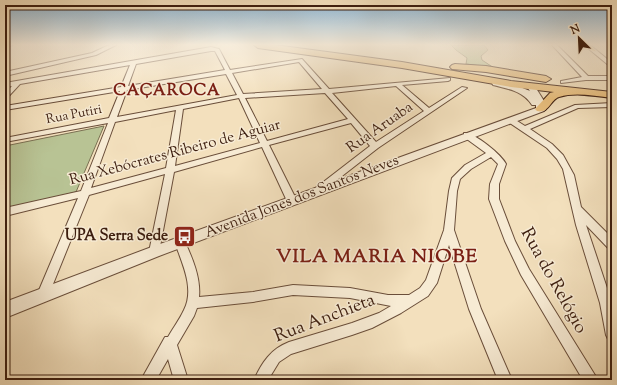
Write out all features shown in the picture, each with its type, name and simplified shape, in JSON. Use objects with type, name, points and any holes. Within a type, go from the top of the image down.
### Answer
[{"type":"main road","points":[[387,63],[485,81],[612,96]]},
{"type":"main road","points":[[413,63],[501,71],[612,90]]},
{"type":"main road","points":[[485,81],[470,76],[466,73],[469,70],[486,69]]},
{"type":"main road","points":[[501,71],[524,79],[531,87]]},
{"type":"main road","points":[[536,111],[554,95],[580,92]]},
{"type":"street","points":[[5,74],[54,63]]},
{"type":"street","points":[[5,84],[128,63]]},
{"type":"street","points":[[43,295],[85,193],[134,63]]},
{"type":"street","points":[[223,63],[292,201]]},
{"type":"street","points":[[5,108],[280,63]]},
{"type":"street","points":[[304,63],[375,146]]},
{"type":"street","points":[[571,63],[586,78]]},
{"type":"street","points":[[563,82],[586,78],[612,78]]},
{"type":"street","name":"Rua Putiri","points":[[5,140],[241,96],[328,91],[448,79]]},
{"type":"street","points":[[485,81],[514,88],[526,93],[534,101],[536,111]]},
{"type":"street","points":[[5,97],[19,82]]},
{"type":"street","points":[[398,85],[428,111]]},
{"type":"street","points":[[531,87],[540,101],[536,111]]},
{"type":"street","name":"Rua Aruaba","points":[[314,193],[375,146],[464,88]]},
{"type":"street","points":[[524,129],[577,106],[612,105]]},
{"type":"street","points":[[154,252],[170,170],[180,107]]},
{"type":"street","name":"Avenida Jones dos Santos Neves","points":[[5,310],[154,252],[467,135],[511,121],[536,111]]},
{"type":"street","name":"Rua Xebócrates Ribeiro de Aguiar","points":[[5,212],[85,193],[353,120]]},
{"type":"street","points":[[511,121],[550,146],[560,156],[566,166],[572,183],[577,209],[600,280],[612,329]]},
{"type":"street","points":[[467,135],[492,153],[468,167],[456,178],[450,217],[450,230],[475,309],[505,380]]},
{"type":"street","name":"Rua do Relógio","points":[[492,153],[500,160],[502,164],[494,184],[493,193],[494,200],[510,241],[525,272],[591,380]]},
{"type":"street","points":[[577,209],[612,245]]},
{"type":"street","name":"Rua Anchieta","points":[[261,380],[271,360],[278,353],[289,348],[368,323],[399,309],[410,300],[424,292],[431,283],[450,230]]},
{"type":"street","points":[[148,380],[170,342],[190,312],[193,303],[194,284],[180,243]]},
{"type":"street","points":[[193,303],[253,297],[293,290],[350,293],[388,301],[410,300]]},
{"type":"street","points":[[170,342],[181,380]]},
{"type":"green space","points":[[486,63],[494,68],[466,64]]},
{"type":"green space","points":[[104,126],[76,192],[5,209],[5,146]]},
{"type":"place","name":"UPA Serra Sede","points":[[184,236]]},
{"type":"district","name":"CAÇAROCA","points":[[167,91]]},
{"type":"district","name":"VILA MARIA NIOBE","points":[[377,257]]}]
